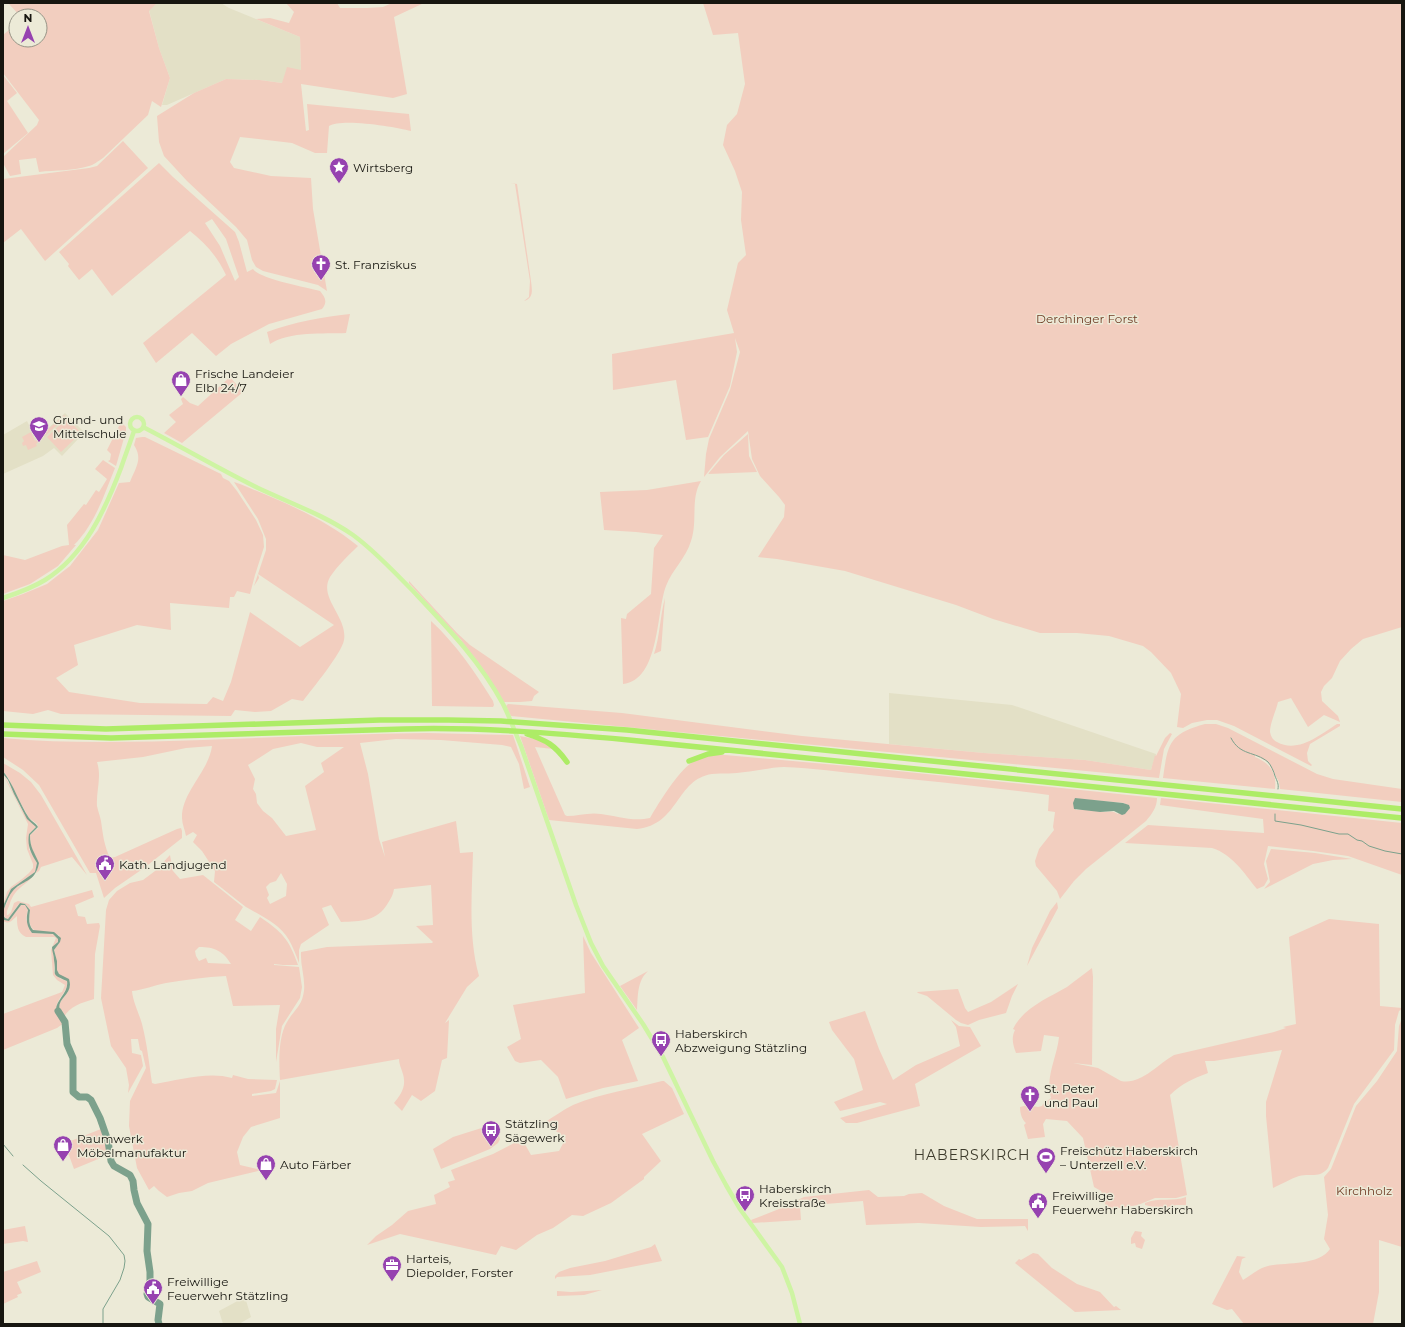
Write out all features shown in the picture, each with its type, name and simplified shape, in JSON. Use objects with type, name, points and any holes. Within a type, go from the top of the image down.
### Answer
[{"type":"highway","points":[[3,725],[106,729],[380,720],[501,721],[627,730],[1402,809]]},
{"type":"highway","points":[[3,734],[111,738],[424,728],[519,731],[629,740],[1402,818]]},
{"type":"highway","points":[[519,731],[544,739],[556,747],[567,762]]},
{"type":"highway","points":[[689,761],[708,754],[731,751]]},
{"type":"main road","points":[[135,418],[140,418],[142,420],[143,427],[139,431],[134,430],[130,425],[131,421],[135,418]]},
{"type":"main road","points":[[143,427],[259,489],[309,510],[353,536],[380,558],[445,625],[474,660],[502,704],[521,746],[573,899],[591,943],[603,966],[643,1024],[663,1057],[711,1157],[740,1209],[782,1267],[792,1293],[800,1324]]},
{"type":"main road","points":[[3,598],[23,591],[46,580],[76,554],[88,538],[103,513],[134,430]]},
{"type":"shaded area","points":[[157,3],[221,3],[229,8],[300,37],[301,70],[283,83],[260,80],[226,79],[167,105],[162,105],[170,78],[159,48],[149,10]]},
{"type":"shaded area","name":"Grund- und Mittelschule","points":[[65,413],[86,434],[79,438],[62,456],[54,448],[43,456],[3,474],[3,435],[27,421],[36,439]]},
{"type":"shaded area","points":[[889,693],[1012,705],[1156,754],[1151,770],[1085,760],[984,753],[889,744]]},
{"type":"shaded area","points":[[3,771],[10,782],[29,818],[38,827],[30,835],[30,839],[39,863],[34,875],[12,892],[3,912],[3,906],[11,889],[35,872],[37,863],[29,846],[29,834],[36,827],[27,819],[8,780],[3,774]]},
{"type":"shaded area","points":[[1075,798],[1123,803],[1129,805],[1130,808],[1125,814],[1122,815],[1114,811],[1100,812],[1074,809],[1073,803]]},
{"type":"shaded area","points":[[20,903],[25,904],[30,910],[29,918],[31,928],[33,930],[54,932],[61,938],[54,950],[57,961],[57,970],[59,974],[69,979],[70,985],[69,990],[59,1006],[62,1020],[57,1015],[56,1010],[59,1000],[67,986],[67,981],[55,974],[52,947],[58,942],[58,939],[53,934],[32,933],[28,925],[28,910],[25,905],[21,905],[9,921],[4,920],[3,915],[8,919]]},
{"type":"shaded area","points":[[245,1297],[251,1317],[239,1324],[223,1324],[219,1311]]},
{"type":"green space","points":[[157,3],[149,11],[159,48],[170,78],[161,107],[152,101],[148,115],[103,158],[93,165],[77,169],[39,172],[36,158],[19,160],[21,174],[10,176],[3,163],[3,157],[37,125],[39,120],[3,73],[3,35],[8,31],[8,48],[48,48],[48,8],[13,8],[9,4]]},
{"type":"green space","points":[[286,3],[337,3],[340,8],[367,8],[383,7],[392,3],[424,3],[394,17],[407,94],[393,98],[301,84],[306,131],[309,130],[307,104],[409,114],[411,131],[369,124],[336,124],[329,126],[327,153],[315,153],[292,143],[240,137],[230,162],[234,168],[271,176],[311,178],[313,209],[327,291],[318,285],[263,271],[256,267],[252,260],[247,240],[236,227],[187,181],[164,156],[159,142],[157,116],[194,93],[226,79],[260,80],[282,83],[287,67],[301,70],[300,37],[256,19],[270,18],[289,23],[294,12]]},
{"type":"green space","name":"Derchinger Forst","points":[[703,3],[1402,3],[1402,627],[1363,639],[1340,661],[1332,678],[1324,686],[1321,692],[1322,701],[1338,716],[1340,722],[1324,715],[1308,727],[1291,698],[1278,702],[1270,732],[1274,740],[1285,745],[1293,746],[1309,741],[1337,724],[1340,724],[1340,726],[1310,744],[1307,753],[1308,761],[1312,765],[1311,766],[1234,726],[1217,720],[1192,723],[1183,728],[1177,727],[1181,694],[1171,673],[1151,652],[1143,646],[1109,636],[1077,633],[1040,633],[993,619],[956,605],[845,571],[758,557],[784,517],[785,505],[760,476],[752,459],[748,431],[720,457],[704,477],[709,439],[730,390],[740,352],[735,338],[737,352],[730,386],[708,437],[686,440],[676,380],[613,390],[612,354],[734,333],[727,310],[738,263],[746,255],[741,220],[742,192],[735,171],[723,145],[727,125],[737,114],[745,84],[738,33],[713,35]]},
{"type":"green space","points":[[3,75],[17,93],[7,101],[28,133],[3,154]]},
{"type":"green space","points":[[123,141],[148,168],[45,261],[21,229],[3,243],[3,179],[97,166]]},
{"type":"green space","points":[[159,163],[235,232],[247,272],[253,269],[257,273],[264,276],[320,291],[324,297],[325,304],[322,309],[269,324],[231,344],[216,356],[192,333],[156,363],[143,343],[226,275],[211,251],[190,231],[112,296],[92,269],[79,280],[59,252]],"holes":[[[212,219],[226,239],[239,277],[235,281],[220,246],[205,223]]]},
{"type":"green space","points":[[511,183],[517,184],[532,290],[531,296],[524,301],[529,297],[530,281],[515,184]]},
{"type":"green space","points":[[350,314],[346,333],[297,335],[278,340],[270,344],[267,332],[308,320]]},
{"type":"green space","points":[[230,377],[243,392],[182,443],[164,433],[176,422],[169,415],[183,404],[181,399],[183,397],[190,403],[198,406]]},
{"type":"green space","points":[[64,415],[66,417],[36,444],[37,446],[28,450],[26,445],[23,446],[22,443],[24,441],[22,437],[31,432],[35,441]]},
{"type":"green space","points":[[67,418],[81,433],[61,452],[47,437]]},
{"type":"green space","points":[[121,422],[126,427],[126,431],[116,466],[108,461],[110,460],[111,454],[107,450]]},
{"type":"green space","points":[[748,434],[749,456],[757,472],[708,474],[724,455]]},
{"type":"green space","points":[[145,437],[221,474],[223,478],[229,481],[237,491],[256,520],[263,535],[264,547],[250,594],[237,591],[234,597],[230,597],[229,608],[170,603],[171,630],[137,625],[74,645],[78,665],[56,678],[69,692],[140,703],[207,704],[213,697],[223,701],[231,682],[250,612],[300,647],[334,625],[258,574],[266,550],[266,539],[258,519],[234,482],[302,511],[331,527],[358,546],[336,569],[330,577],[327,585],[330,600],[342,623],[344,640],[342,646],[333,662],[303,701],[292,699],[271,711],[255,712],[235,710],[231,716],[61,714],[48,710],[33,714],[3,711],[3,601],[47,584],[70,566],[98,530],[119,483],[130,482],[138,463],[137,450],[134,445],[136,438]]},
{"type":"green space","points":[[103,460],[115,468],[103,499],[93,519],[88,528],[74,545],[76,545],[58,566],[30,584],[3,594],[3,555],[25,560],[62,546],[69,545],[67,525],[84,504],[86,505],[96,490],[99,492],[107,479],[95,469]]},
{"type":"green space","points":[[701,481],[696,495],[694,526],[691,541],[686,553],[666,586],[655,643],[650,658],[644,671],[635,680],[623,684],[621,618],[626,619],[627,614],[651,594],[654,548],[663,535],[604,530],[600,492],[647,490]]},
{"type":"green space","points":[[258,574],[259,578],[254,586]]},
{"type":"green space","points":[[409,581],[470,645],[539,692],[534,696],[532,701],[504,702],[461,640],[409,583]]},
{"type":"green space","points":[[665,598],[661,651],[654,654],[658,640]]},
{"type":"green space","points":[[431,621],[449,639],[472,669],[493,701],[493,707],[432,706]]},
{"type":"green space","points":[[508,704],[622,713],[802,736],[984,753],[1085,760],[1151,770],[1155,755],[1156,756],[1165,738],[1170,733],[1172,734],[1164,749],[1159,778],[511,716],[506,706]]},
{"type":"green space","points":[[1205,724],[1216,724],[1228,728],[1317,774],[1333,779],[1402,789],[1402,802],[1280,789],[1279,782],[1268,762],[1255,755],[1255,757],[1265,762],[1274,773],[1275,789],[1163,778],[1169,748],[1172,742],[1177,736],[1184,732]]},
{"type":"green space","points":[[427,733],[513,735],[530,787],[524,789],[519,764],[511,747],[441,740],[396,739],[360,743],[368,774],[379,839],[385,857],[382,842],[456,821],[460,853],[473,852],[472,930],[473,946],[479,976],[467,987],[445,1023],[449,1020],[447,1058],[442,1060],[435,1091],[421,1101],[412,1095],[402,1111],[394,1103],[404,1087],[404,1077],[399,1059],[280,1080],[279,1058],[281,1042],[284,1028],[303,996],[304,980],[301,952],[327,947],[432,943],[433,942],[416,926],[433,925],[431,885],[394,889],[391,898],[379,914],[362,921],[341,922],[331,905],[322,908],[329,925],[301,944],[299,950],[299,963],[289,940],[281,929],[246,907],[214,882],[215,871],[202,851],[193,842],[197,835],[193,832],[186,836],[182,820],[183,809],[190,791],[206,764],[212,746],[186,748],[143,757],[97,762],[99,779],[97,806],[105,844],[110,858],[177,829],[181,828],[182,831],[182,838],[144,868],[115,888],[104,898],[96,873],[90,873],[39,785],[23,770],[3,757],[3,738],[78,742],[128,742]],"holes":[[[301,743],[317,747],[344,747],[321,763],[324,772],[305,786],[316,830],[286,836],[272,818],[263,811],[257,803],[256,794],[253,789],[255,779],[248,765],[273,749]],[[281,873],[287,884],[286,896],[270,904],[267,898],[269,895],[266,887],[270,883],[276,881]]]},
{"type":"green space","points":[[520,736],[541,740],[554,749],[535,747],[565,815],[567,816],[597,814],[631,819],[650,818],[670,787],[688,766],[694,761],[714,754],[859,767],[1157,798],[1154,810],[1146,821],[1086,869],[1074,881],[1060,899],[1057,891],[1036,866],[1035,861],[1039,849],[1054,830],[1055,812],[1048,811],[1049,795],[826,770],[779,767],[741,773],[712,774],[700,778],[691,784],[670,811],[651,826],[637,829],[549,820]],"holes":[[[1075,798],[1125,803],[1118,814],[1115,812],[1103,812],[1088,809],[1076,810]]]},
{"type":"green space","points":[[3,763],[20,773],[31,782],[41,795],[87,875],[72,857],[41,867],[36,873],[39,863],[31,848],[30,835],[38,828],[37,824],[29,818],[15,793],[9,779],[3,771]]},
{"type":"green space","points":[[3,774],[26,816],[36,825],[36,827],[29,834],[29,849],[37,863],[35,872],[11,889],[3,906],[7,892],[29,873],[33,868],[33,864],[27,849],[26,838],[28,824]]},
{"type":"green space","points":[[1161,798],[1402,823],[1402,875],[1348,856],[1268,846],[1264,864],[1268,879],[1264,886],[1257,889],[1232,859],[1212,848],[1125,843],[1148,825],[1264,833],[1263,819],[1160,805]]},
{"type":"green space","points":[[1271,849],[1315,853],[1352,859],[1333,860],[1313,864],[1264,889],[1270,882],[1266,861]]},
{"type":"green space","points":[[170,855],[173,871],[180,879],[203,875],[243,907],[235,920],[251,931],[260,917],[274,927],[288,942],[298,965],[274,965],[299,967],[302,987],[300,998],[282,1026],[276,1062],[276,1029],[280,1005],[233,1006],[226,976],[166,983],[132,991],[144,1031],[152,1083],[155,1084],[214,1075],[232,1078],[233,1075],[248,1079],[277,1080],[275,1089],[252,1094],[252,1096],[276,1093],[280,1081],[280,1118],[251,1127],[243,1137],[237,1152],[240,1165],[262,1170],[208,1183],[192,1191],[167,1197],[154,1186],[149,1190],[137,1168],[129,1126],[130,1101],[146,1068],[142,1051],[140,1050],[138,1039],[131,1039],[132,1053],[141,1055],[143,1066],[128,1093],[129,1085],[126,1068],[111,1046],[101,998],[106,910],[109,900],[117,891],[130,883],[143,880],[155,871]],"holes":[[[199,947],[205,947],[222,953],[231,964],[208,963],[206,958],[199,961],[195,951]]]},
{"type":"green space","points":[[33,876],[17,891],[12,898],[7,910],[7,915],[11,912],[14,903],[18,901],[29,904],[31,907],[92,890],[94,897],[75,905],[78,916],[85,917],[87,924],[99,923],[100,926],[95,954],[94,999],[72,1008],[63,1019],[59,1007],[60,1003],[68,992],[70,981],[58,974],[57,970],[57,961],[54,950],[60,942],[59,935],[36,931],[32,928],[29,918],[30,910],[25,904],[20,903],[8,919],[5,918],[3,911],[12,891]]},
{"type":"green space","points":[[1057,902],[1058,908],[1027,966],[1032,948],[1050,911]]},
{"type":"green space","points":[[21,905],[25,905],[28,909],[26,919],[32,933],[53,934],[58,939],[58,942],[52,947],[56,938],[54,937],[26,937],[18,928],[17,916],[9,922],[3,921],[3,919],[9,921]]},
{"type":"green space","points":[[1329,919],[1379,924],[1380,1006],[1402,1009],[1399,1011],[1395,1025],[1394,1050],[1354,1104],[1328,1168],[1325,1171],[1318,1175],[1299,1176],[1273,1188],[1266,1102],[1282,1050],[1214,1061],[1205,1061],[1208,1073],[1179,1087],[1170,1095],[1187,1195],[1176,1198],[1155,1198],[1138,1205],[1107,1210],[1101,1191],[1094,1187],[1083,1138],[1067,1121],[1046,1119],[1043,1124],[1045,1137],[1028,1139],[1024,1125],[1026,1123],[1020,1112],[1020,1107],[1028,1105],[1038,1107],[1042,1106],[1051,1098],[1049,1082],[1059,1037],[1044,1035],[1041,1051],[1016,1053],[1013,1042],[1015,1030],[1013,1029],[1017,1022],[1029,1009],[1067,987],[1092,968],[1092,1065],[1073,1063],[1098,1068],[1121,1081],[1135,1080],[1149,1073],[1174,1055],[1274,1032],[1286,1028],[1283,1027],[1296,1024],[1289,937]]},
{"type":"green space","points":[[583,936],[591,953],[639,1028],[622,1040],[638,1081],[603,1088],[566,1099],[558,1077],[541,1060],[520,1063],[515,1061],[507,1047],[521,1039],[513,1005],[585,993]]},
{"type":"green space","points":[[52,947],[55,961],[54,972],[61,979],[67,981],[66,989],[56,1008],[58,1015],[64,1023],[57,1028],[3,1050],[3,1014],[62,992],[65,985],[57,980],[53,975]]},
{"type":"green space","points":[[648,971],[644,975],[640,984],[637,1010],[620,986]]},
{"type":"green space","points":[[1018,984],[1006,1013],[979,1020],[968,1025],[956,1020],[927,996],[917,992],[958,989],[968,1012],[991,1002]]},
{"type":"green space","points":[[865,1011],[879,1049],[893,1080],[916,1065],[960,1046],[956,1027],[951,1020],[959,1026],[970,1027],[981,1046],[915,1084],[920,1106],[857,1123],[846,1123],[840,1118],[887,1104],[880,1102],[840,1111],[834,1102],[863,1090],[854,1059],[832,1030],[829,1022]]},
{"type":"green space","name":"Kirchholz","points":[[1402,1018],[1402,1247],[1379,1240],[1379,1292],[1373,1324],[1244,1324],[1232,1309],[1227,1310],[1212,1304],[1237,1256],[1246,1257],[1242,1259],[1239,1272],[1243,1280],[1265,1267],[1310,1261],[1325,1254],[1330,1249],[1324,1239],[1328,1215],[1324,1177],[1331,1169],[1356,1106],[1377,1081],[1397,1051],[1399,1026]]},
{"type":"green space","points":[[662,1081],[672,1088],[684,1114],[642,1134],[661,1161],[644,1177],[644,1179],[611,1203],[583,1216],[572,1215],[553,1228],[537,1235],[516,1250],[501,1246],[496,1255],[400,1234],[367,1245],[408,1211],[436,1204],[434,1195],[450,1187],[448,1182],[455,1180],[451,1170],[493,1154],[522,1139],[531,1155],[559,1151],[566,1138],[544,1123],[569,1107],[584,1101],[606,1094]]},
{"type":"green space","points":[[491,1125],[496,1127],[500,1139],[498,1143],[490,1149],[441,1169],[433,1149],[453,1137]]},
{"type":"green space","points":[[101,1129],[108,1155],[74,1169],[66,1147],[63,1144]]},
{"type":"green space","points":[[869,1190],[878,1197],[904,1196],[922,1193],[944,1206],[977,1219],[1028,1219],[1028,1231],[1025,1226],[981,1227],[919,1223],[866,1225],[863,1201],[800,1206],[801,1220],[752,1223],[751,1220],[804,1197]]},
{"type":"green space","points":[[1186,1197],[1186,1205],[1176,1205],[1163,1209],[1145,1205],[1145,1203],[1150,1201]]},
{"type":"green space","points":[[25,1226],[28,1242],[23,1241],[3,1244],[3,1230]]},
{"type":"green space","points":[[1135,1231],[1142,1232],[1141,1236],[1145,1240],[1142,1249],[1136,1247],[1135,1243],[1131,1244],[1131,1238]]},
{"type":"green space","points":[[655,1244],[662,1261],[590,1275],[557,1277],[555,1279],[555,1276],[559,1272],[570,1268],[605,1261],[651,1247]]},
{"type":"green space","points":[[1033,1253],[1038,1254],[1052,1268],[1077,1284],[1100,1292],[1114,1307],[1116,1306],[1121,1310],[1075,1312],[1015,1263],[1019,1259],[1021,1260]]},
{"type":"green space","points":[[37,1261],[41,1272],[17,1282],[22,1293],[17,1295],[18,1297],[3,1304],[3,1272]]},
{"type":"green space","points":[[602,1290],[584,1295],[557,1296],[557,1291],[571,1292]]},
{"type":"waterway","points":[[1231,738],[1243,751],[1258,756],[1268,762],[1277,781],[1278,789]]},
{"type":"waterway","points":[[1275,814],[1275,821],[1301,825],[1339,834],[1348,834],[1369,846],[1402,854]]},
{"type":"waterway","points":[[58,1011],[65,1022],[67,1044],[73,1058],[73,1092],[79,1097],[87,1097],[91,1100],[100,1118],[108,1141],[111,1161],[114,1166],[130,1175],[133,1181],[137,1203],[148,1224],[147,1251],[150,1282],[147,1294],[148,1297],[160,1304],[159,1324]]},
{"type":"waterway","points":[[3,1144],[13,1156]]},
{"type":"waterway","points":[[23,1165],[109,1236],[124,1255],[124,1268],[120,1280],[103,1309],[103,1324]]},
{"type":"place","name":"Wirtsberg","points":[[339,184]]},
{"type":"place","name":"St. Franziskus","points":[[321,281]]},
{"type":"place","name":"Frische Landeier Elbl 24/7","points":[[181,397]]},
{"type":"place","name":"Grund- und Mittelschule","points":[[39,443]]},
{"type":"place","name":"Kath. Landjugend","points":[[105,881]]},
{"type":"place","name":"Haberskirch Abzweigung Stätzling","points":[[661,1057]]},
{"type":"place","name":"St. Peter und Paul","points":[[1030,1112]]},
{"type":"place","name":"Stätzling Sägewerk","points":[[491,1147]]},
{"type":"place","name":"Raumwerk Möbelmanufaktur","points":[[63,1162]]},
{"type":"place","name":"Freischütz Haberskirch – Unterzell e.V.","points":[[1046,1174]]},
{"type":"place","name":"Auto Färber","points":[[266,1181]]},
{"type":"place","name":"Haberskirch Kreisstraße","points":[[745,1212]]},
{"type":"place","name":"Freiwillige Feuerwehr Haberskirch","points":[[1038,1219]]},
{"type":"place","name":"Harteis, Diepolder, Forster","points":[[392,1282]]},
{"type":"place","name":"Freiwillige Feuerwehr Stätzling","points":[[153,1305]]},
{"type":"district","name":"HABERSKIRCH","points":[[972,1155]]}]
